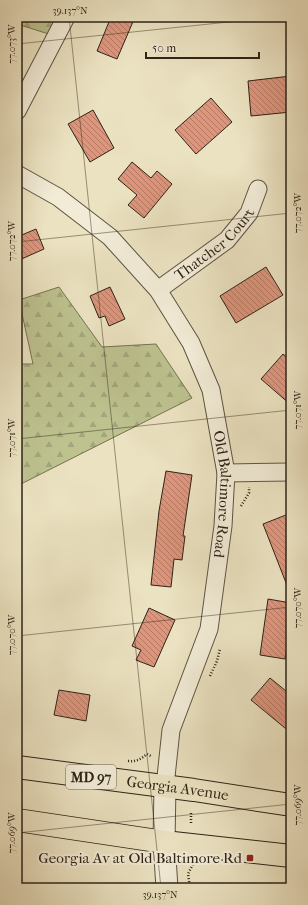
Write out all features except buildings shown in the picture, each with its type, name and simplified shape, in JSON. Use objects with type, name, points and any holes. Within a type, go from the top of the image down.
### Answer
[{"type":"main road","name":"Georgia Avenue","points":[[17,767],[194,790],[291,805]]},
{"type":"main road","points":[[17,820],[164,842],[291,856]]},
{"type":"street","points":[[17,111],[66,17]]},
{"type":"street","name":"Old Baltimore Road","points":[[17,174],[58,197],[110,237],[158,290],[191,343],[211,390],[233,473],[223,526],[209,629],[171,730],[164,786],[164,842],[167,888]]},
{"type":"street","name":"Thatcher Court","points":[[158,290],[227,240],[249,213],[258,189]]},
{"type":"street","points":[[233,473],[291,472]]},
{"type":"path","points":[[233,473],[242,484],[249,484],[250,490],[239,510]]},
{"type":"path","points":[[209,678],[217,661],[221,644]]},
{"type":"path","points":[[191,823],[192,812]]},
{"type":"path","points":[[190,888],[188,874],[193,864],[192,860]]},
{"type":"green space","points":[[17,17],[66,17],[55,36],[17,24]]},
{"type":"green space","points":[[59,287],[102,347],[156,344],[192,398],[17,486],[17,364],[33,364],[19,300]]},
{"type":"place","name":"Georgia Av at Old Baltimore Rd","points":[[250,858]]}]
